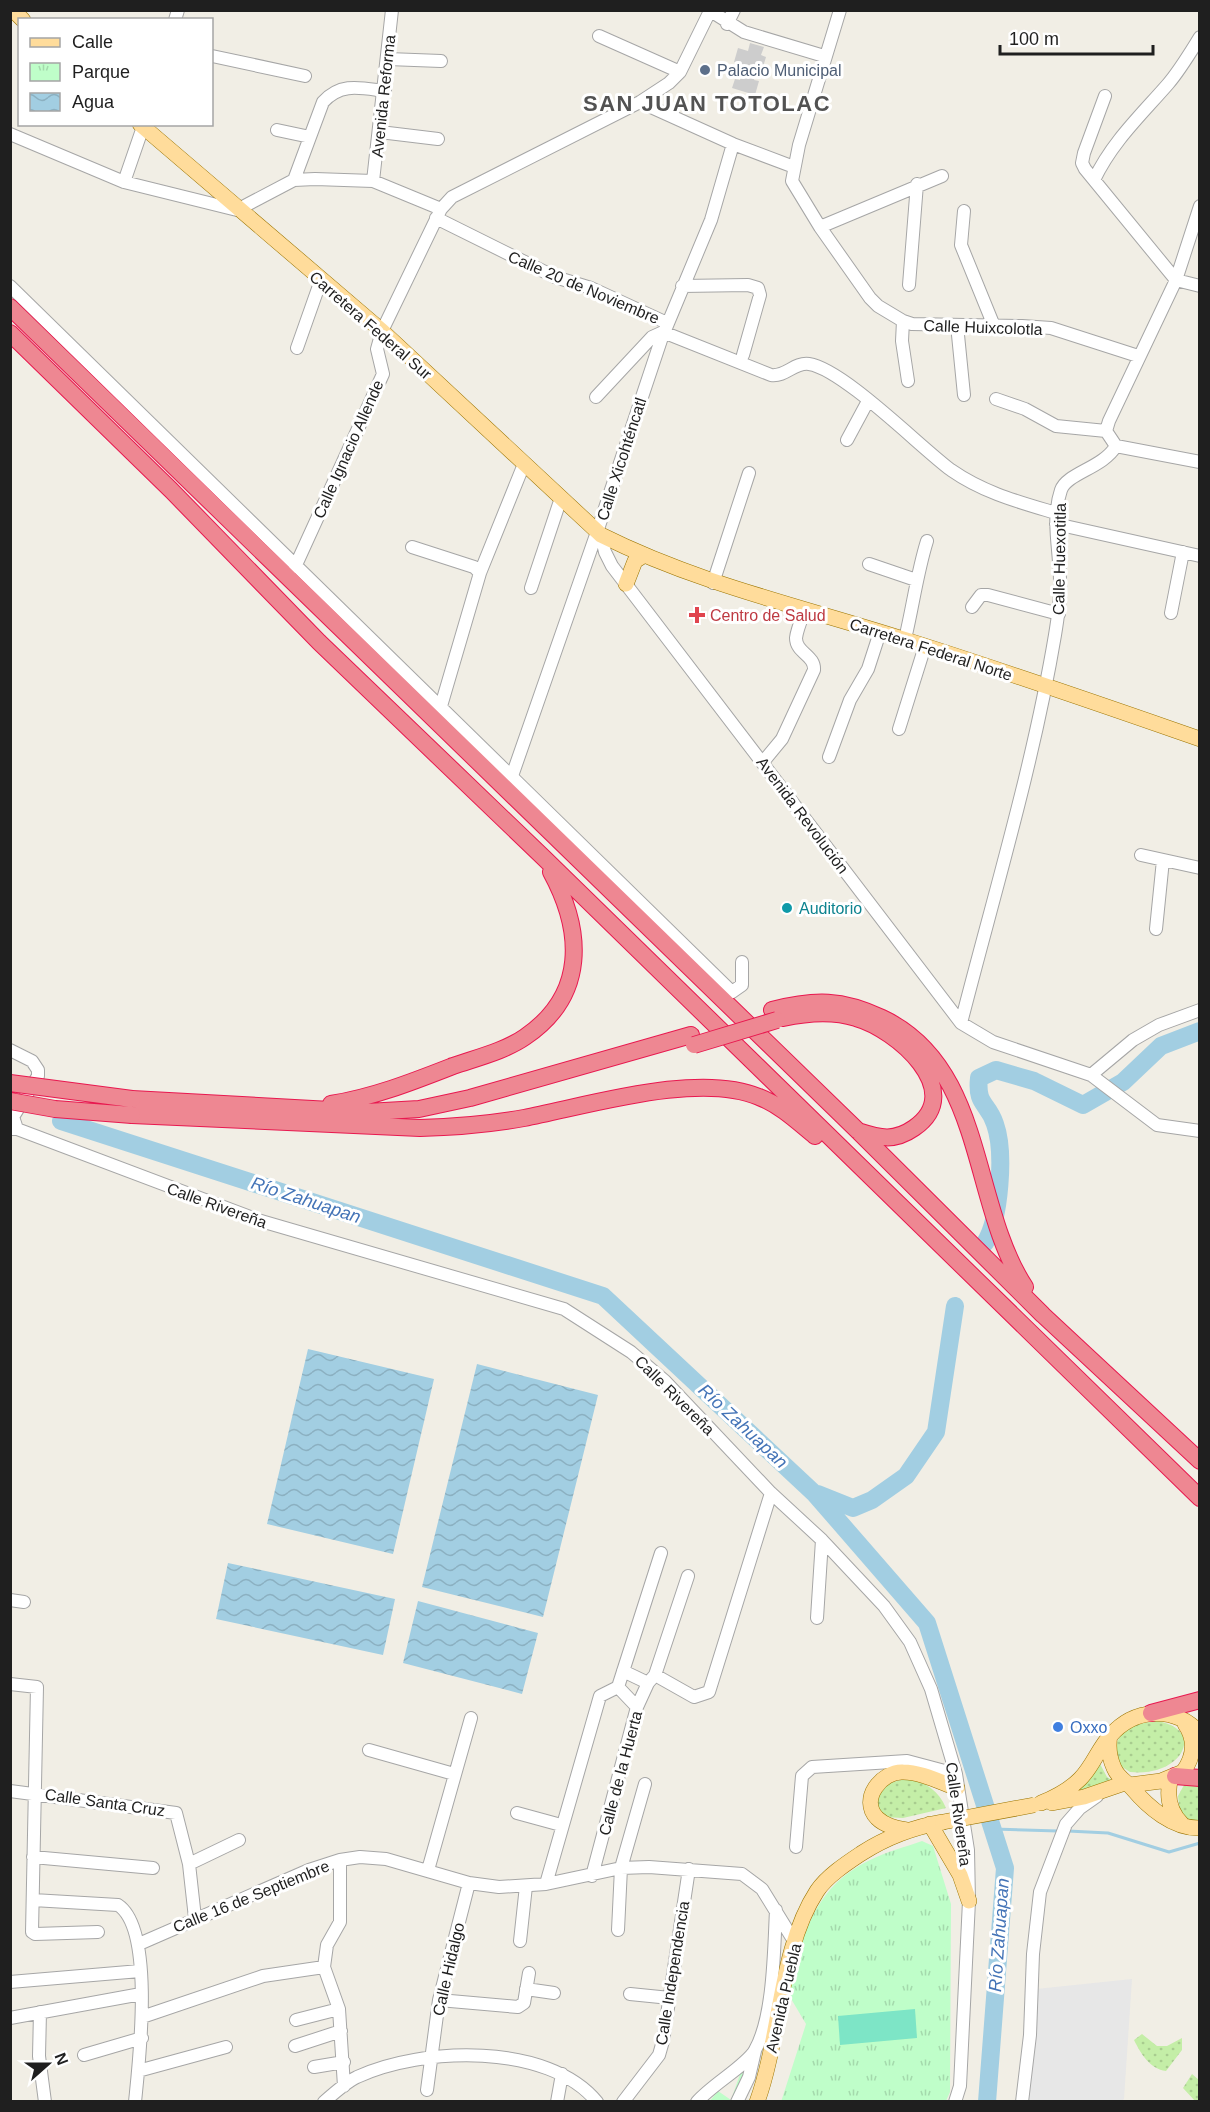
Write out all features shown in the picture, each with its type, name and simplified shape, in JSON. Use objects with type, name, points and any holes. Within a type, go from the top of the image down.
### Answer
[{"type":"highway","points":[[10,307],[857,1130],[1043,1315],[1200,1461]]},
{"type":"highway","points":[[10,333],[171,490],[319,642],[544,858],[1200,1498]]},
{"type":"highway","points":[[291,1109],[364,1099],[396,1089],[523,1039],[548,1020],[566,992],[576,958],[575,934],[561,891],[544,858]]},
{"type":"highway","points":[[379,1125],[462,1111],[822,1001],[857,1006],[891,1022],[918,1041],[942,1070],[966,1118],[1010,1265],[1043,1315]]},
{"type":"highway","points":[[774,1015],[828,1014],[855,1017],[893,1036],[909,1049],[928,1075],[934,1100],[926,1120],[907,1133],[886,1139],[857,1130]]},
{"type":"highway","points":[[10,1101],[56,1109],[132,1107],[367,1112],[419,1109],[693,1040]]},
{"type":"highway","points":[[10,1083],[132,1107],[420,1128],[460,1126],[522,1118],[663,1091],[713,1088],[759,1096],[817,1137],[833,1140]]},
{"type":"highway","points":[[1151,1713],[1200,1700]]},
{"type":"highway","points":[[1176,1775],[1200,1778]]},
{"type":"main road","name":"Carretera Federal Sur","points":[[143,126],[237,210],[382,331],[599,533]]},
{"type":"main road","name":"Carretera Federal Norte","points":[[599,533],[643,556],[713,583],[905,639],[1200,739]]},
{"type":"main road","points":[[626,584],[635,561],[643,556]]},
{"type":"main road","points":[[1037,1804],[1063,1793],[1078,1780],[1110,1735],[1126,1723],[1151,1713],[1174,1715],[1187,1721],[1200,1733]]},
{"type":"main road","points":[[1174,1715],[1188,1727],[1192,1739],[1191,1755],[1176,1775],[1168,1792],[1170,1805],[1176,1817],[1193,1828]]},
{"type":"main road","points":[[1110,1735],[1112,1764],[1138,1797],[1153,1809],[1193,1828]]},
{"type":"main road","points":[[1037,1804],[1071,1800],[1128,1784],[1200,1769]]},
{"type":"main road","points":[[907,1830],[892,1827],[877,1818],[873,1810],[872,1798],[880,1781],[891,1773],[903,1772],[956,1781]]},
{"type":"main road","name":"Avenida Puebla","points":[[757,2102],[765,2079],[794,1941],[817,1891],[845,1864],[876,1844],[907,1830],[1037,1804]]},
{"type":"main road","points":[[936,1823],[960,1875],[969,1901]]},
{"type":"street","name":"Avenida Reforma","points":[[373,181],[385,90],[392,10]]},
{"type":"street","points":[[728,24],[734,10]]},
{"type":"street","points":[[640,102],[793,172],[840,10]]},
{"type":"street","points":[[599,36],[680,72],[709,11],[744,32],[825,56]]},
{"type":"street","points":[[1094,180],[1104,159],[1134,120],[1169,83],[1200,37]]},
{"type":"street","points":[[213,56],[306,76]]},
{"type":"street","points":[[388,59],[441,61]]},
{"type":"street","name":"Calle Ignacio Allende","points":[[295,567],[382,374],[377,348],[382,331],[438,213],[452,197],[640,102],[669,83],[680,72]]},
{"type":"street","points":[[294,180],[323,102],[332,92],[346,87],[385,90]]},
{"type":"street","points":[[1105,96],[1082,163],[1176,280],[1200,286]]},
{"type":"street","points":[[124,182],[143,126]]},
{"type":"street","points":[[277,130],[310,137]]},
{"type":"street","points":[[380,132],[438,139]]},
{"type":"street","points":[[10,134],[124,182],[237,210]]},
{"type":"street","name":"Calle Xicohténcatl","points":[[512,776],[599,533],[665,327],[711,220],[733,144]]},
{"type":"street","name":"Calle Huixcolotla","points":[[793,172],[793,184],[820,227],[878,306],[903,321],[912,324],[1051,328],[1138,356]]},
{"type":"street","points":[[820,227],[917,184],[942,176]]},
{"type":"street","name":"Calle 20 de Noviembre","points":[[237,210],[294,180],[373,181],[438,213],[555,278],[591,288],[665,327],[771,375],[779,376],[799,365],[809,364],[820,368],[868,401],[951,470],[988,493],[1056,518],[1200,556]]},
{"type":"street","points":[[909,285],[917,184]]},
{"type":"street","points":[[1106,431],[1138,356],[1176,280],[1200,207]]},
{"type":"street","points":[[964,211],[961,246],[994,326]]},
{"type":"street","points":[[297,348],[321,280]]},
{"type":"street","points":[[682,286],[748,285],[758,288],[760,296],[743,355]]},
{"type":"street","points":[[10,286],[186,455],[295,567],[441,706],[732,992],[742,985],[742,962]]},
{"type":"street","points":[[903,321],[902,341],[908,381]]},
{"type":"street","points":[[957,325],[964,394]]},
{"type":"street","points":[[596,397],[644,345],[665,327]]},
{"type":"street","points":[[996,399],[1024,409],[1056,426],[1106,431]]},
{"type":"street","points":[[848,440],[868,401]]},
{"type":"street","points":[[1106,431],[1116,446],[1200,462]]},
{"type":"street","name":"Calle Huexotitla","points":[[961,1023],[1046,686],[1059,614],[1060,581],[1056,518],[1064,485],[1100,464],[1110,456],[1116,446]]},
{"type":"street","points":[[441,706],[480,573],[524,464]]},
{"type":"street","points":[[713,583],[749,473]]},
{"type":"street","points":[[531,588],[561,498]]},
{"type":"street","name":"Avenida Revolución","points":[[599,533],[605,552],[626,584],[961,1023],[993,1042],[1095,1078],[1157,1125],[1200,1131]]},
{"type":"street","points":[[905,639],[916,580],[927,541]]},
{"type":"street","points":[[412,547],[474,567],[480,573]]},
{"type":"street","points":[[1171,614],[1183,552]]},
{"type":"street","points":[[869,564],[916,580]]},
{"type":"street","points":[[972,607],[981,595],[988,595],[1059,614]]},
{"type":"street","points":[[763,762],[782,739],[814,670],[813,660],[797,643],[796,636],[805,610]]},
{"type":"street","points":[[829,757],[850,700],[868,669],[880,632]]},
{"type":"street","points":[[899,729],[925,646]]},
{"type":"street","points":[[1141,855],[1200,868]]},
{"type":"street","points":[[1156,929],[1163,860]]},
{"type":"street","points":[[1095,1078],[1133,1040],[1159,1026],[1200,1010]]},
{"type":"street","points":[[10,1050],[32,1062],[38,1070],[38,1076],[13,1117],[14,1129]]},
{"type":"street","name":"Calle Rivereña","points":[[14,1129],[261,1221],[564,1309],[631,1352],[665,1381],[771,1493],[822,1540],[884,1606],[910,1642],[932,1689],[956,1781],[968,1850],[969,1901],[960,2086],[955,2102]]},
{"type":"street","points":[[622,1671],[652,1679],[694,1697],[709,1692],[771,1493]]},
{"type":"street","points":[[817,1618],[822,1540]]},
{"type":"street","points":[[546,1884],[561,1825],[600,1696],[618,1687],[661,1553]]},
{"type":"street","name":"Calle de la Huerta","points":[[592,1876],[637,1707],[652,1679],[688,1576]]},
{"type":"street","points":[[10,1600],[24,1602]]},
{"type":"street","points":[[10,1684],[37,1687],[33,1900],[30,1925],[35,1934],[98,1932]]},
{"type":"street","points":[[618,1687],[637,1707]]},
{"type":"street","points":[[429,1870],[471,1718]]},
{"type":"street","points":[[369,1750],[454,1774]]},
{"type":"street","points":[[796,1847],[802,1776],[812,1767],[907,1761],[956,1781]]},
{"type":"street","points":[[618,1930],[621,1868],[645,1784]]},
{"type":"street","points":[[10,1791],[34,1792]]},
{"type":"street","points":[[1022,2102],[1030,2035],[1033,1954],[1040,1892],[1066,1824],[1080,1808],[1105,1791]]},
{"type":"street","name":"Calle Santa Cruz","points":[[34,1792],[176,1813],[189,1864],[195,1918]]},
{"type":"street","points":[[517,1813],[561,1825]]},
{"type":"street","points":[[189,1864],[238,1840]]},
{"type":"street","points":[[33,1857],[153,1868]]},
{"type":"street","name":"Calle 16 de Septiembre","points":[[139,1944],[195,1918],[340,1860],[360,1857],[386,1859],[469,1883],[499,1887],[546,1884],[621,1868],[689,1869],[742,1874],[762,1889],[794,1941]]},
{"type":"street","points":[[340,1860],[340,1922],[327,1945],[324,1967],[339,2009],[344,2086]]},
{"type":"street","name":"Calle Independencia","points":[[623,2102],[659,2055],[689,1869]]},
{"type":"street","name":"Calle Hidalgo","points":[[427,2090],[439,2000],[469,1883]]},
{"type":"street","points":[[520,1941],[526,1886]]},
{"type":"street","points":[[33,1900],[118,1905],[129,1918],[139,1944],[142,2017],[135,2102]]},
{"type":"street","points":[[737,2102],[749,2077],[766,2016],[773,1966],[776,1909]]},
{"type":"street","points":[[142,2017],[263,1976],[324,1967]]},
{"type":"street","points":[[10,1982],[140,1971]]},
{"type":"street","points":[[439,2000],[518,2007],[524,2003],[529,1973]]},
{"type":"street","points":[[526,1989],[554,1993]]},
{"type":"street","points":[[10,2018],[141,1994]]},
{"type":"street","points":[[630,1994],[670,1998]]},
{"type":"street","points":[[296,2020],[339,2009]]},
{"type":"street","points":[[40,2012],[39,2056],[45,2102]]},
{"type":"street","points":[[294,2046],[341,2031]]},
{"type":"street","points":[[84,2055],[142,2038]]},
{"type":"street","points":[[138,2071],[226,2047]]},
{"type":"street","points":[[697,2102],[755,2051]]},
{"type":"street","points":[[324,2102],[344,2086],[382,2068],[430,2056],[504,2056],[562,2074],[588,2090],[597,2102]]},
{"type":"street","points":[[314,2067],[344,2062]]},
{"type":"street","points":[[557,2102],[562,2074]]},
{"type":"shaded area","points":[[750,43],[764,47],[761,55],[766,57],[763,67],[757,66],[754,80],[759,81],[755,95],[732,88],[735,79],[740,80],[744,65],[734,62],[738,48],[748,51]]},
{"type":"shaded area","points":[[1132,1979],[1124,2099],[1121,2102],[1022,2102],[1036,1989]]},
{"type":"green space","points":[[1156,1721],[1172,1725],[1181,1733],[1184,1742],[1182,1751],[1175,1760],[1164,1768],[1148,1772],[1130,1772],[1119,1765],[1113,1754],[1123,1733],[1133,1726]]},
{"type":"green space","points":[[1099,1762],[1107,1777],[1118,1784],[1072,1794]]},
{"type":"green space","points":[[908,1779],[921,1782],[931,1788],[946,1808],[903,1818],[884,1817],[877,1802],[881,1790],[892,1783]]},
{"type":"green space","points":[[1199,1783],[1199,1821],[1189,1820],[1180,1813],[1178,1796],[1184,1785]]},
{"type":"green space","points":[[922,1841],[933,1846],[951,1904],[950,2092],[946,2101],[781,2102],[806,2024],[787,1992],[805,1933],[813,1916],[823,1899],[850,1871],[876,1857]]},
{"type":"green space","points":[[915,2009],[917,2038],[840,2045],[838,2016]]},
{"type":"green space","points":[[1142,2034],[1157,2046],[1167,2046],[1182,2038],[1182,2050],[1166,2071],[1151,2064],[1140,2050],[1134,2040]]},
{"type":"green space","points":[[745,2060],[742,2101],[709,2102],[718,2091],[731,2100]]},
{"type":"green space","points":[[1192,2074],[1199,2080],[1199,2101],[1195,2101],[1183,2088]]},
{"type":"water","points":[[308,1349],[434,1379],[393,1554],[267,1524]]},
{"type":"water","points":[[477,1364],[598,1395],[543,1617],[422,1587]]},
{"type":"water","points":[[228,1563],[395,1599],[383,1655],[216,1619]]},
{"type":"water","points":[[418,1601],[538,1633],[522,1694],[403,1663]]},
{"type":"waterway","points":[[985,1243],[997,1202],[1000,1151],[995,1124],[979,1094],[979,1078],[996,1070],[1034,1081],[1083,1105],[1123,1082],[1161,1046],[1200,1031]]},
{"type":"waterway","name":"Río Zahuapan","points":[[61,1121],[603,1296],[815,1494],[927,1623],[1005,1868],[987,2102]]},
{"type":"waterway","points":[[818,1494],[853,1508],[872,1500],[906,1476],[936,1432],[955,1306]]},
{"type":"waterway","points":[[993,1829],[1058,1831]]},
{"type":"waterway","points":[[1068,1831],[1108,1833],[1169,1852],[1200,1843]]},
{"type":"place","name":"Palacio Municipal","points":[[705,70]]},
{"type":"place","name":"Centro de Salud","points":[[697,615]]},
{"type":"place","name":"Auditorio","points":[[787,908]]},
{"type":"place","name":"Oxxo","points":[[1058,1727]]},
{"type":"district","name":"SAN JUAN TOTOLAC","points":[[707,103]]}]
